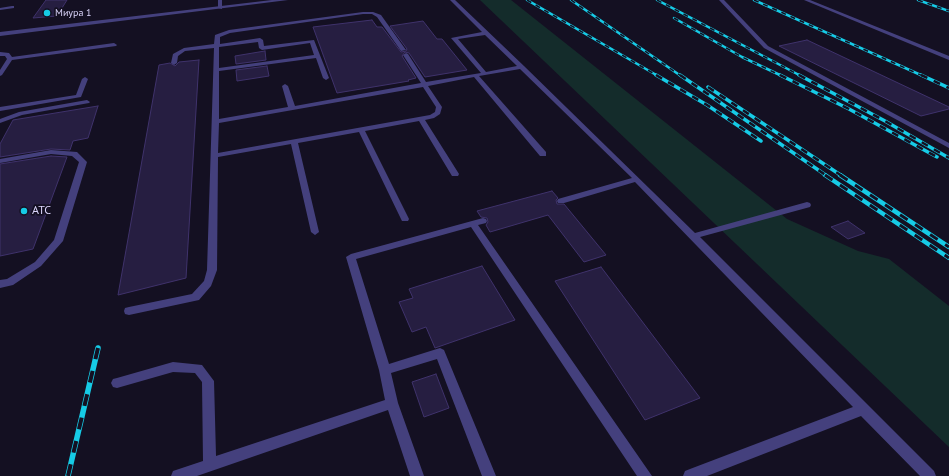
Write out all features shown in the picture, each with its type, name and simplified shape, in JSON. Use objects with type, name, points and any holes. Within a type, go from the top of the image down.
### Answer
[{"type":"street","points":[[0,34],[285,0]]},
{"type":"lane","points":[[220,0],[220,8]]},
{"type":"lane","points":[[452,0],[637,179],[929,476]]},
{"type":"lane","points":[[721,0],[766,47],[949,146]]},
{"type":"lane","points":[[806,0],[949,58]]},
{"type":"lane","points":[[0,9],[12,7]]},
{"type":"lane","points":[[129,311],[196,296],[208,283],[212,270],[214,122],[217,36],[229,32],[363,13],[373,13],[379,16],[405,53],[426,84],[439,107],[438,113],[432,117],[214,156]]},
{"type":"lane","points":[[485,74],[454,38],[486,33]]},
{"type":"lane","points":[[174,63],[175,56],[179,52],[216,46],[260,40],[262,48],[312,41],[326,78]]},
{"type":"lane","points":[[0,74],[10,59],[114,45]]},
{"type":"lane","points":[[0,54],[7,54],[10,59]]},
{"type":"lane","points":[[216,70],[318,56]]},
{"type":"lane","points":[[214,122],[522,67]]},
{"type":"lane","points":[[476,75],[543,154]]},
{"type":"lane","points":[[0,109],[79,96],[85,79]]},
{"type":"lane","points":[[285,86],[292,108]]},
{"type":"lane","points":[[0,121],[22,113],[87,102]]},
{"type":"lane","points":[[421,119],[455,174]]},
{"type":"lane","points":[[361,130],[405,219]]},
{"type":"lane","points":[[294,142],[315,232]]},
{"type":"lane","points":[[0,161],[51,152],[74,154],[83,162],[58,241],[38,264],[10,282],[0,284]]},
{"type":"lane","points":[[561,201],[637,179]]},
{"type":"lane","points":[[694,236],[808,205]]},
{"type":"lane","points":[[417,476],[392,403],[385,370],[351,257],[483,221]]},
{"type":"lane","points":[[472,224],[645,476]]},
{"type":"lane","points":[[385,370],[440,353],[489,476]]},
{"type":"lane","points":[[117,383],[173,367],[198,368],[208,381],[210,465]]},
{"type":"lane","points":[[178,476],[392,403]]},
{"type":"lane","points":[[690,476],[864,409]]},
{"type":"green space","points":[[480,0],[511,0],[787,219],[858,251],[889,259],[949,306],[949,447]]},
{"type":"building","points":[[46,0],[67,0],[57,16],[33,18]]},
{"type":"building","points":[[372,20],[377,27],[382,27],[401,52],[406,51],[407,49],[390,26],[423,21],[437,39],[442,39],[467,70],[425,77],[409,53],[405,52],[402,56],[416,78],[408,80],[409,81],[337,93],[313,27]]},
{"type":"building","points":[[807,40],[949,107],[949,109],[921,116],[779,46]]},
{"type":"building","points":[[265,51],[266,60],[236,64],[235,56]]},
{"type":"building","points":[[199,60],[186,278],[118,295],[159,65],[170,63],[175,66],[179,62]]},
{"type":"building","points":[[267,66],[269,76],[237,81],[236,70]]},
{"type":"building","points":[[98,106],[88,138],[73,141],[70,150],[51,149],[0,157],[0,144],[13,120]]},
{"type":"building","name":"АТС","points":[[51,156],[67,157],[33,249],[0,256],[0,164]]},
{"type":"building","points":[[552,191],[558,198],[556,200],[557,204],[564,204],[606,255],[584,262],[548,215],[490,232],[486,225],[488,222],[487,218],[481,217],[477,211]]},
{"type":"building","points":[[848,221],[865,233],[848,239],[831,227]]},
{"type":"building","points":[[482,266],[515,320],[435,348],[426,327],[412,332],[399,302],[413,298],[409,289]]},
{"type":"building","points":[[601,267],[700,398],[645,420],[555,281]]},
{"type":"building","points":[[436,374],[449,408],[424,417],[412,382]]},
{"type":"railway","points":[[527,0],[658,76]]},
{"type":"railway","points":[[571,0],[681,76]]},
{"type":"railway","points":[[657,0],[801,76]]},
{"type":"railway","points":[[754,0],[923,76]]},
{"type":"railway","points":[[918,0],[949,11]]},
{"type":"railway","points":[[674,18],[742,57],[782,76]]},
{"type":"railway","points":[[656,75],[707,105],[761,141]]},
{"type":"railway","points":[[680,75],[827,176]]},
{"type":"railway","points":[[780,75],[849,109],[937,157]]},
{"type":"railway","points":[[799,75],[885,121],[949,158]]},
{"type":"railway","points":[[921,75],[949,88]]},
{"type":"railway","points":[[708,87],[842,176]]},
{"type":"railway","points":[[825,175],[949,258]]},
{"type":"railway","points":[[840,175],[949,247]]},
{"type":"railway","points":[[68,476],[98,348]]},
{"type":"place","name":"Миура 1","points":[[47,13]]},
{"type":"place","name":"АТС","points":[[24,211]]}]
